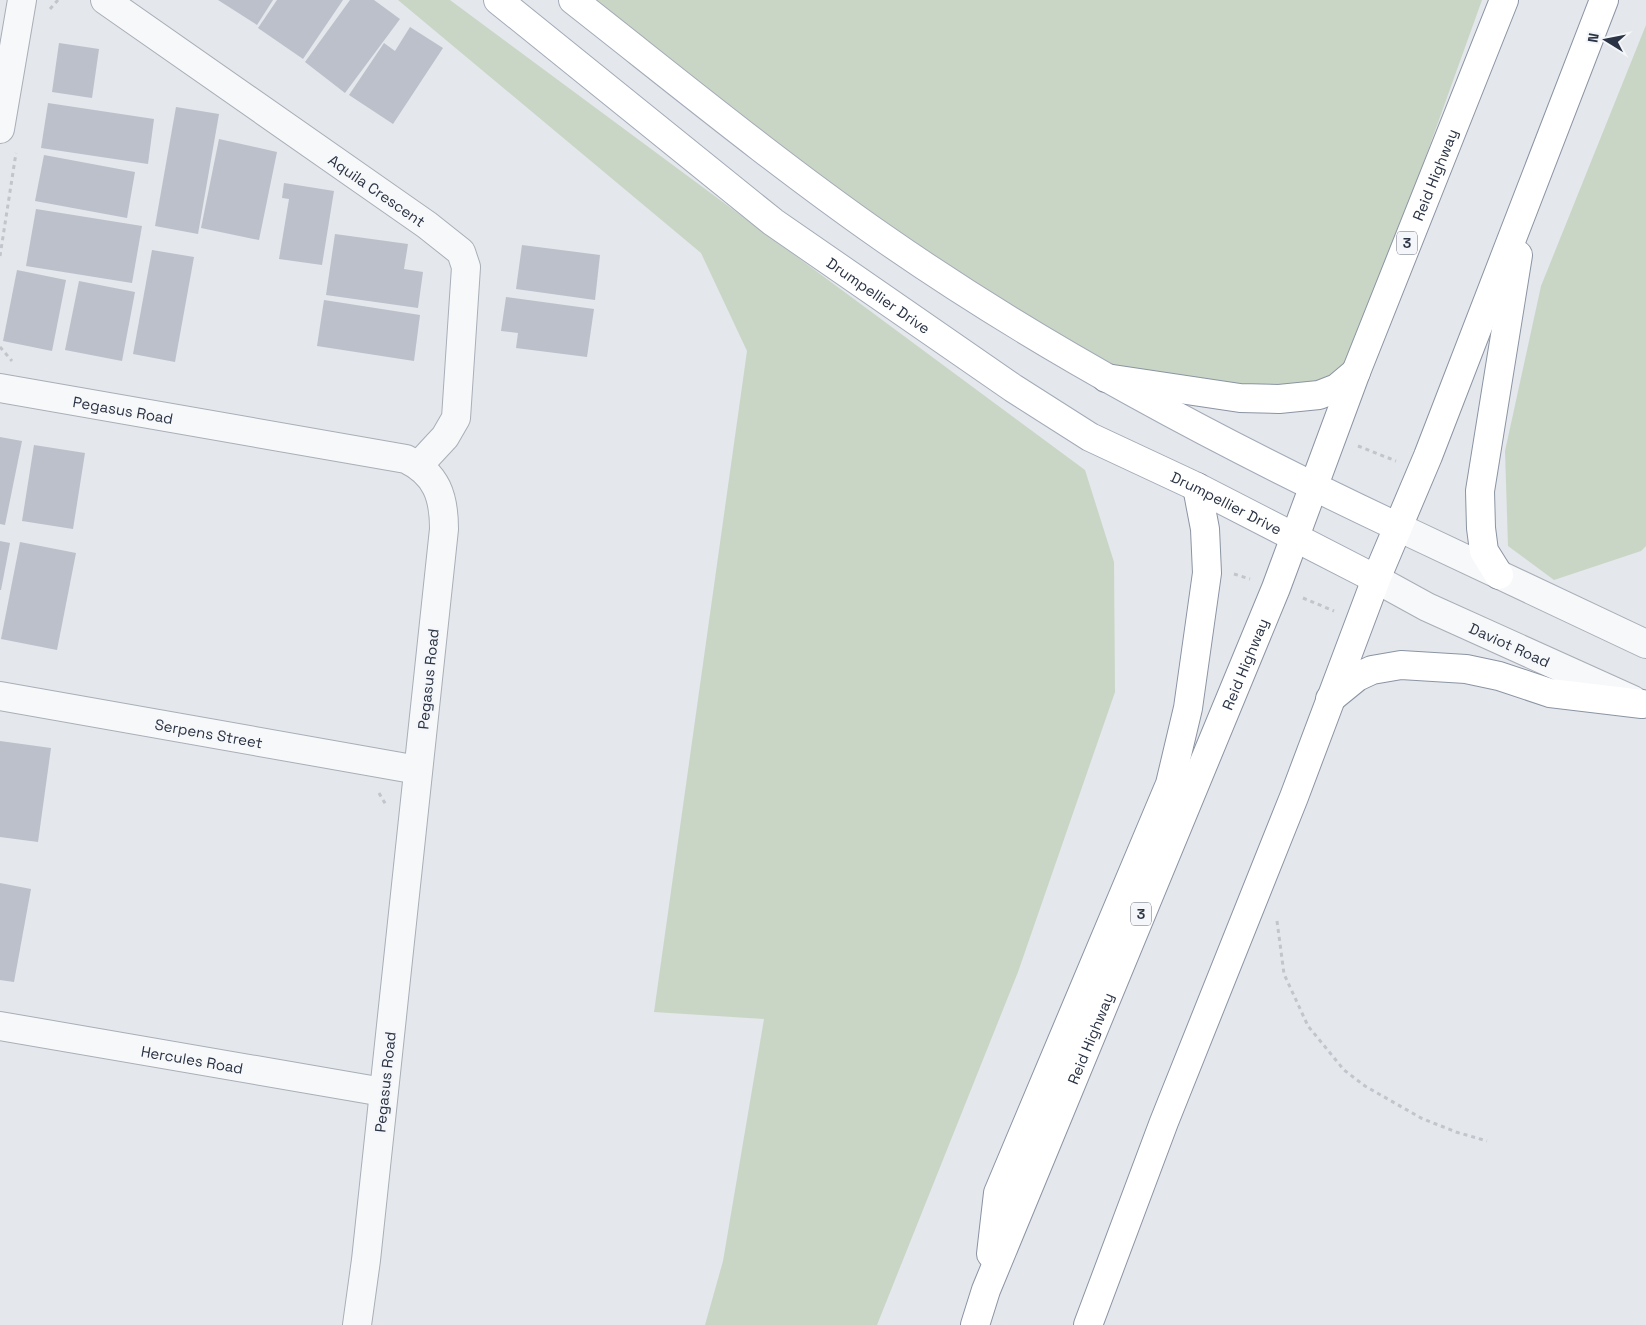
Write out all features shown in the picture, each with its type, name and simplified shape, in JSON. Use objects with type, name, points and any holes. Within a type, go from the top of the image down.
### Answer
[{"type":"main road","name":"Drumpellier Drive","points":[[498,0],[773,222],[1013,388],[1090,437],[1197,487],[1376,578]]},
{"type":"main road","points":[[573,0],[780,162],[883,238],[990,308],[1106,378],[1314,488],[1398,527]]},
{"type":"main road","name":"Reid Highway","points":[[975,1325],[986,1290],[1295,538],[1356,372],[1504,0]]},
{"type":"main road","points":[[1088,1325],[1164,1122],[1294,797],[1329,699],[1376,578],[1527,202],[1604,0]]},
{"type":"main road","points":[[1500,575],[1484,551],[1480,491],[1527,202]]},
{"type":"main road","points":[[1106,378],[1240,398],[1279,399],[1319,395],[1337,388],[1356,372]]},
{"type":"main road","points":[[986,1290],[998,1193],[1170,784],[1188,708],[1207,573],[1205,529],[1197,487]]},
{"type":"main road","points":[[1329,699],[1357,678],[1372,670],[1401,665],[1466,670],[1499,676],[1550,693],[1644,705]]},
{"type":"street","points":[[0,129],[22,0]]},
{"type":"street","name":"Aquila Crescent","points":[[105,0],[427,225],[461,252],[466,267],[456,418],[445,437],[419,465]]},
{"type":"street","name":"Pegasus Road","points":[[0,388],[406,459],[427,471],[436,486],[444,507],[444,529],[357,1325]]},
{"type":"street","points":[[1398,527],[1646,644]]},
{"type":"street","name":"Daviot Road","points":[[1376,578],[1427,607],[1644,705]]},
{"type":"street","name":"Serpens Street","points":[[0,696],[418,770]]},
{"type":"street","name":"Hercules Road","points":[[0,1026],[383,1092]]},
{"type":"path","points":[[0,347],[14,365]]},
{"type":"path","points":[[1277,918],[1284,974],[1308,1026],[1344,1070],[1365,1086],[1421,1118],[1456,1132],[1487,1141]]},
{"type":"green space","points":[[398,0],[450,0],[1085,470],[1114,562],[1115,692],[1018,972],[877,1325],[705,1325],[723,1261],[764,1019],[654,1012],[747,351],[701,253]]},
{"type":"green space","points":[[573,0],[1482,0],[1403,220],[1356,372],[1319,395],[1106,378],[958,288]]},
{"type":"green space","points":[[1646,25],[1646,546],[1641,551],[1554,580],[1508,546],[1505,451],[1541,286]]},
{"type":"building","points":[[218,0],[273,0],[257,25]]},
{"type":"building","points":[[277,0],[343,0],[303,59],[258,28]]},
{"type":"building","points":[[350,0],[374,0],[400,19],[345,93],[305,62]]},
{"type":"building","points":[[410,27],[443,48],[393,124],[349,95],[384,43],[395,51]]},
{"type":"building","points":[[59,43],[99,49],[92,98],[52,92]]},
{"type":"building","points":[[48,103],[154,119],[148,164],[41,148]]},
{"type":"building","points":[[176,107],[219,114],[198,234],[155,226]]},
{"type":"building","points":[[219,139],[277,152],[259,240],[201,228]]},
{"type":"building","points":[[44,155],[135,172],[127,218],[35,201]]},
{"type":"building","points":[[284,183],[334,191],[322,265],[279,259],[289,199],[282,198]]},
{"type":"building","points":[[36,209],[142,226],[132,283],[26,266]]},
{"type":"building","points":[[335,234],[408,244],[404,269],[423,272],[418,308],[326,295]]},
{"type":"building","points":[[522,245],[600,255],[595,300],[516,289]]},
{"type":"building","points":[[152,250],[194,257],[175,362],[133,354]]},
{"type":"building","points":[[17,270],[66,280],[52,351],[3,341]]},
{"type":"building","points":[[79,281],[135,292],[122,361],[65,350]]},
{"type":"building","points":[[506,297],[594,309],[587,357],[516,348],[518,333],[501,331]]},
{"type":"building","points":[[324,300],[420,315],[414,361],[317,346]]},
{"type":"building","points":[[0,437],[22,441],[5,525],[0,524]]},
{"type":"building","points":[[34,445],[85,453],[73,529],[22,521]]},
{"type":"building","points":[[0,541],[10,543],[1,590],[0,590]]},
{"type":"building","points":[[20,542],[76,553],[57,650],[1,639]]},
{"type":"building","points":[[0,741],[51,748],[38,842],[0,837]]},
{"type":"building","points":[[0,883],[31,889],[14,982],[0,980]]}]
